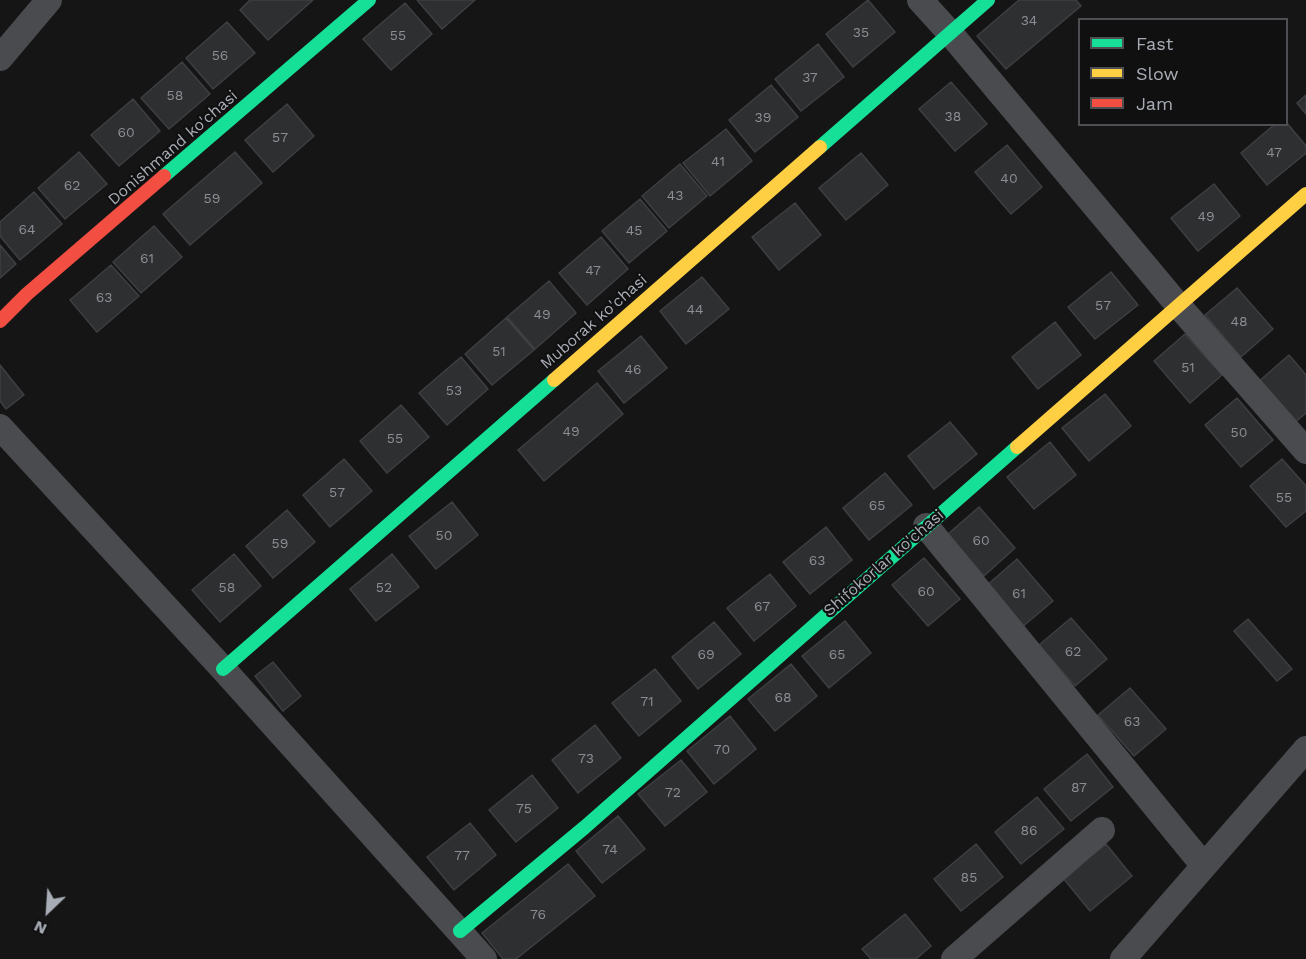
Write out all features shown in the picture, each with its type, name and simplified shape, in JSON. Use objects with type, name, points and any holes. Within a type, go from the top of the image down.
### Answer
[{"type":"street","points":[[0,58],[49,0]]},
{"type":"street","name":"Donishmand ko'chasi","points":[[0,321],[27,294],[369,0]]},
{"type":"street","points":[[920,0],[1177,304],[1306,451]]},
{"type":"street","name":"Muborak ko'chasi","points":[[223,669],[988,0]]},
{"type":"street","name":"Shifokorlar ko'chasi","points":[[460,931],[585,827],[1177,304],[1306,194]]},
{"type":"street","points":[[0,427],[223,669],[484,959]]},
{"type":"street","points":[[926,526],[1204,866]]},
{"type":"street","points":[[1123,959],[1306,749]]},
{"type":"street","points":[[954,959],[1102,830]]},
{"type":"building","points":[[250,0],[313,0],[268,40],[240,10]]},
{"type":"building","points":[[417,0],[475,0],[442,29]]},
{"type":"building","points":[[868,0],[895,32],[853,67],[826,34]]},
{"type":"building","points":[[1019,0],[1076,0],[1081,6],[1006,69],[977,36]]},
{"type":"building","points":[[405,3],[432,34],[391,70],[363,39]]},
{"type":"building","points":[[227,22],[255,53],[213,89],[186,58]]},
{"type":"building","points":[[818,44],[844,77],[801,111],[775,79]]},
{"type":"building","points":[[182,62],[210,94],[169,129],[141,98]]},
{"type":"building","points":[[951,82],[987,124],[955,151],[919,109]]},
{"type":"building","points":[[771,85],[798,117],[755,152],[729,120]]},
{"type":"building","points":[[1306,95],[1306,114],[1297,103]]},
{"type":"building","points":[[133,99],[160,131],[119,166],[91,135]]},
{"type":"building","points":[[287,104],[314,136],[273,172],[245,140]]},
{"type":"building","points":[[1288,124],[1306,146],[1306,153],[1267,185],[1241,153],[1273,126]]},
{"type":"building","points":[[726,129],[752,161],[710,196],[683,163]]},
{"type":"building","points":[[1007,145],[1042,187],[1011,214],[975,172]]},
{"type":"building","points":[[79,152],[107,184],[65,219],[38,188]]},
{"type":"building","points":[[235,152],[262,183],[190,245],[163,214]]},
{"type":"building","points":[[861,153],[888,185],[846,220],[819,188]]},
{"type":"building","points":[[680,164],[707,196],[669,228],[642,196]]},
{"type":"building","points":[[1214,184],[1240,216],[1198,251],[1171,218]]},
{"type":"building","points":[[34,192],[62,224],[20,260],[0,236],[0,222]]},
{"type":"building","points":[[640,199],[667,231],[629,263],[602,231]]},
{"type":"building","points":[[795,203],[821,235],[779,270],[752,237]]},
{"type":"building","points":[[154,226],[182,257],[141,293],[113,262]]},
{"type":"building","points":[[601,237],[628,269],[587,305],[559,273]]},
{"type":"building","points":[[0,245],[16,264],[0,278]]},
{"type":"building","points":[[111,265],[139,296],[97,332],[70,300]]},
{"type":"building","points":[[1111,272],[1138,305],[1095,339],[1068,307]]},
{"type":"building","points":[[702,277],[729,309],[686,344],[660,311]]},
{"type":"building","points":[[549,281],[576,313],[535,349],[507,317]]},
{"type":"building","points":[[1237,288],[1273,329],[1241,357],[1205,315]]},
{"type":"building","points":[[506,318],[534,350],[492,385],[465,354]]},
{"type":"building","points":[[1055,322],[1081,355],[1038,389],[1012,357]]},
{"type":"building","points":[[1185,334],[1222,375],[1190,403],[1154,361]]},
{"type":"building","points":[[641,336],[667,368],[624,403],[598,371]]},
{"type":"building","points":[[1289,355],[1306,375],[1306,413],[1293,424],[1257,383]]},
{"type":"building","points":[[461,357],[488,389],[447,425],[419,393]]},
{"type":"building","points":[[0,365],[24,395],[6,409],[0,401]]},
{"type":"building","points":[[597,383],[623,414],[544,481],[518,450]]},
{"type":"building","points":[[1105,394],[1131,426],[1089,461],[1062,428]]},
{"type":"building","points":[[1237,398],[1273,440],[1241,467],[1205,425]]},
{"type":"building","points":[[401,405],[429,437],[387,473],[360,441]]},
{"type":"building","points":[[950,422],[977,454],[934,489],[908,456]]},
{"type":"building","points":[[1050,442],[1076,475],[1034,509],[1007,477]]},
{"type":"building","points":[[344,459],[372,491],[330,527],[303,495]]},
{"type":"building","points":[[1282,459],[1306,486],[1306,511],[1286,527],[1250,486]]},
{"type":"building","points":[[885,473],[912,505],[869,540],[843,508]]},
{"type":"building","points":[[452,502],[478,535],[436,569],[409,536]]},
{"type":"building","points":[[979,507],[1015,548],[984,576],[948,534]]},
{"type":"building","points":[[287,510],[315,542],[273,578],[246,546]]},
{"type":"building","points":[[826,527],[852,560],[810,594],[783,562]]},
{"type":"building","points":[[234,554],[261,586],[220,622],[192,590]]},
{"type":"building","points":[[392,554],[419,587],[376,621],[350,589]]},
{"type":"building","points":[[924,558],[960,599],[928,626],[892,585]]},
{"type":"building","points":[[1017,559],[1053,601],[1021,628],[985,587]]},
{"type":"building","points":[[770,574],[796,606],[754,641],[727,608]]},
{"type":"building","points":[[1071,618],[1107,659],[1075,686],[1039,645]]},
{"type":"building","points":[[1248,619],[1292,669],[1277,681],[1234,631]]},
{"type":"building","points":[[845,621],[871,653],[829,688],[802,656]]},
{"type":"building","points":[[714,622],[741,654],[698,689],[672,657]]},
{"type":"building","points":[[273,662],[301,696],[283,711],[255,676]]},
{"type":"building","points":[[791,664],[817,696],[775,731],[748,699]]},
{"type":"building","points":[[655,669],[681,701],[639,736],[612,703]]},
{"type":"building","points":[[1130,688],[1166,729],[1134,756],[1098,715]]},
{"type":"building","points":[[730,716],[756,749],[714,784],[687,751]]},
{"type":"building","points":[[595,725],[621,758],[578,793],[552,760]]},
{"type":"building","points":[[1087,754],[1113,787],[1071,821],[1044,789]]},
{"type":"building","points":[[681,760],[707,792],[665,826],[638,794]]},
{"type":"building","points":[[532,775],[558,808],[516,842],[489,810]]},
{"type":"building","points":[[1037,797],[1064,829],[1021,864],[995,832]]},
{"type":"building","points":[[618,816],[645,849],[602,883],[576,851]]},
{"type":"building","points":[[470,823],[496,855],[454,890],[427,857]]},
{"type":"building","points":[[976,844],[1003,877],[961,911],[934,879]]},
{"type":"building","points":[[1106,844],[1132,876],[1090,911],[1063,878]]},
{"type":"building","points":[[568,864],[595,896],[516,959],[503,959],[482,933]]},
{"type":"building","points":[[905,914],[931,946],[916,959],[871,959],[862,949]]},
{"type":"traffic: fast","points":[[164,176],[369,0]]},
{"type":"traffic: fast","points":[[820,147],[988,0]]},
{"type":"traffic: fast","points":[[223,669],[554,380]]},
{"type":"traffic: fast","points":[[460,931],[585,827],[1017,447]]},
{"type":"traffic: slow","points":[[554,380],[820,147]]},
{"type":"traffic: slow","points":[[1017,447],[1306,194]]},
{"type":"traffic: jam","points":[[0,321],[27,294],[164,176]]}]
